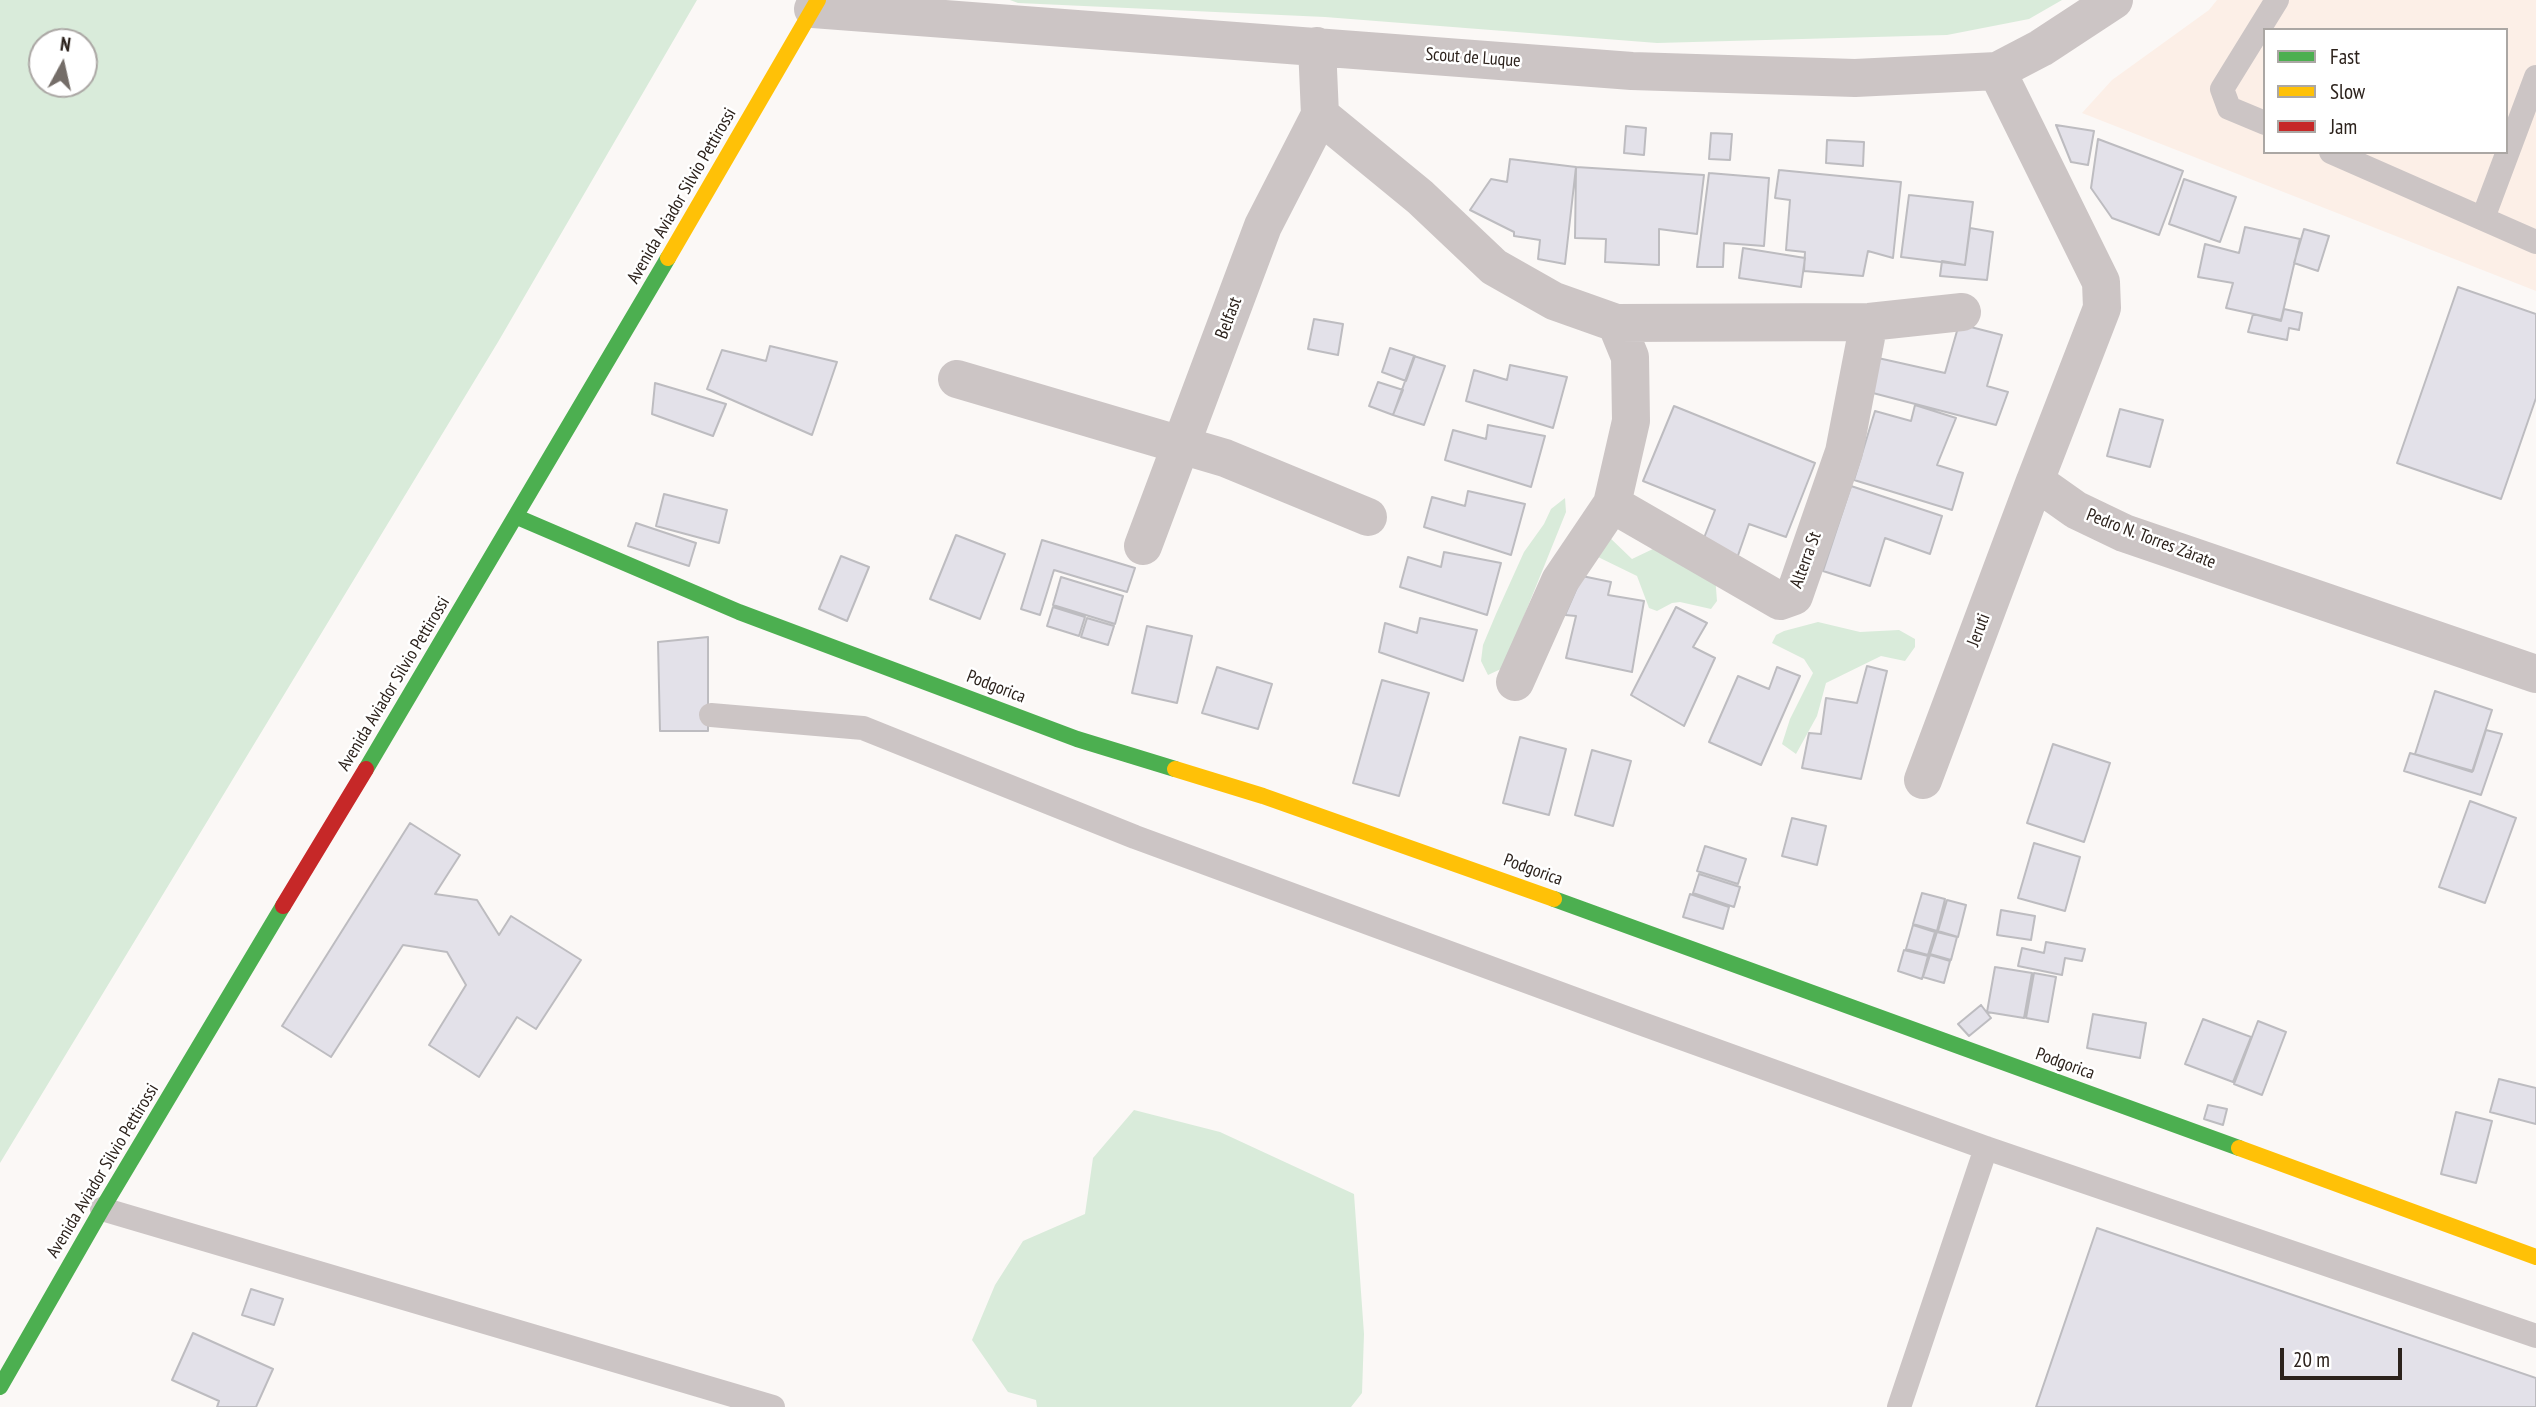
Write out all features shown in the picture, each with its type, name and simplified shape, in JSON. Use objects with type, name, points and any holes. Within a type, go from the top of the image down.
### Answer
[{"type":"street","name":"Scout de Luque","points":[[816,5],[1646,71],[1855,78],[1997,71],[2041,48],[2114,0]]},
{"type":"street","name":"Avenida Aviador Silvio Pettirossi","points":[[0,1387],[102,1209],[517,517],[816,5]]},
{"type":"street","points":[[1317,46],[1320,105],[1494,267],[1554,301],[1616,323],[1869,323],[1962,312]]},
{"type":"street","points":[[1997,71],[2101,282],[2102,308],[2035,481]]},
{"type":"street","name":"Belfast","points":[[1143,546],[1264,226],[1320,105]]},
{"type":"street","points":[[1515,682],[1560,581],[1612,504],[1630,421],[1630,357],[1616,323]]},
{"type":"street","name":"Alterra St","points":[[1612,504],[1780,601],[1794,596],[1844,452],[1869,323]]},
{"type":"street","points":[[957,379],[1225,458],[1368,517]]},
{"type":"street","name":"Pedro N. Torres Zárate","points":[[2035,481],[2076,510],[2124,533],[2536,674]]},
{"type":"street","name":"Jeruti","points":[[1923,780],[2035,481]]},
{"type":"street","name":"Podgorica","points":[[517,517],[738,612],[1077,739],[1263,796],[1443,858],[2536,1257]]},
{"type":"lane","points":[[2263,122],[2229,107],[2221,89],[2277,0]]},
{"type":"lane","points":[[2508,151],[2536,77]]},
{"type":"lane","points":[[2336,154],[2536,242]]},
{"type":"lane","points":[[2483,218],[2507,154]]},
{"type":"lane","points":[[710,715],[863,728],[1135,837],[1986,1148],[2536,1336]]},
{"type":"lane","points":[[1899,1407],[1986,1148]]},
{"type":"lane","points":[[102,1209],[773,1407]]},
{"type":"shaded area","points":[[2217,0],[2536,0],[2536,291],[2082,113],[2112,80],[2209,10]]},
{"type":"green space","points":[[0,0],[697,0],[498,342],[0,1163]]},
{"type":"green space","points":[[1010,0],[2062,0],[2029,19],[1947,35],[1657,43],[1325,17],[1018,3]]},
{"type":"green space","points":[[1565,498],[1566,512],[1503,668],[1488,675],[1481,661],[1483,645],[1496,614],[1524,552],[1551,509]]},
{"type":"green space","points":[[1607,535],[1632,559],[1655,548],[1715,575],[1717,601],[1711,609],[1680,602],[1657,611],[1649,608],[1637,576],[1598,557]]},
{"type":"green space","points":[[1818,622],[1860,632],[1899,630],[1915,639],[1915,647],[1905,661],[1881,656],[1826,683],[1817,716],[1796,754],[1782,744],[1790,719],[1813,673],[1804,659],[1772,643],[1776,635],[1784,631]]},
{"type":"green space","points":[[1134,1110],[1220,1132],[1354,1194],[1364,1334],[1362,1393],[1351,1407],[1037,1407],[1036,1400],[1008,1392],[972,1340],[995,1285],[1023,1241],[1085,1214],[1093,1158]]},
{"type":"building","points":[[2056,125],[2094,131],[2088,165],[2071,162]]},
{"type":"building","points":[[1626,126],[1646,128],[1644,155],[1624,153]]},
{"type":"building","points":[[1711,133],[1732,134],[1730,160],[1709,159]]},
{"type":"building","points":[[2098,139],[2183,171],[2159,235],[2112,218],[2091,188]]},
{"type":"building","points":[[1827,140],[1864,142],[1863,166],[1826,163]]},
{"type":"building","points":[[1510,159],[1576,167],[1565,264],[1538,259],[1540,240],[1514,236],[1514,232],[1470,210],[1491,179],[1507,182]]},
{"type":"building","points":[[1576,167],[1704,175],[1697,234],[1659,229],[1659,265],[1605,262],[1606,239],[1575,238]]},
{"type":"building","points":[[1779,170],[1901,182],[1893,258],[1868,251],[1863,276],[1804,271],[1805,252],[1786,250],[1790,200],[1775,198]]},
{"type":"building","points":[[1709,173],[1769,178],[1764,246],[1724,243],[1723,267],[1697,267]]},
{"type":"building","points":[[2184,179],[2236,197],[2220,242],[2169,224]]},
{"type":"building","points":[[1909,195],[1973,202],[1965,265],[1901,257]]},
{"type":"building","points":[[2245,227],[2300,239],[2281,320],[2226,308],[2233,283],[2198,277],[2205,244],[2239,253]]},
{"type":"building","points":[[1970,228],[1993,232],[1987,280],[1940,276],[1942,261],[1965,265]]},
{"type":"building","points":[[2304,229],[2329,236],[2318,271],[2294,263]]},
{"type":"building","points":[[1743,248],[1805,258],[1801,287],[1739,278]]},
{"type":"building","points":[[2458,287],[2536,314],[2536,398],[2501,499],[2397,463]]},
{"type":"building","points":[[2284,309],[2302,313],[2299,330],[2289,328],[2287,340],[2248,332],[2253,314],[2281,321]]},
{"type":"building","points":[[1314,319],[1343,324],[1338,355],[1308,349]]},
{"type":"building","points":[[1959,324],[2002,335],[1987,386],[2008,392],[1996,425],[1869,392],[1878,358],[1945,373]]},
{"type":"building","points":[[770,346],[837,362],[812,435],[707,389],[722,350],[766,361]]},
{"type":"building","points":[[1390,348],[1415,356],[1406,381],[1382,372]]},
{"type":"building","points":[[1414,356],[1445,366],[1424,425],[1393,415]]},
{"type":"building","points":[[1510,365],[1567,377],[1553,428],[1466,401],[1474,370],[1507,380]]},
{"type":"building","points":[[1378,382],[1403,390],[1393,415],[1369,406]]},
{"type":"building","points":[[655,383],[726,404],[713,436],[652,414]]},
{"type":"building","points":[[1915,405],[1956,418],[1937,465],[1963,473],[1952,510],[1854,480],[1875,411],[1911,421]]},
{"type":"building","points":[[1674,406],[1815,463],[1786,537],[1749,524],[1735,564],[1700,548],[1715,510],[1643,481]]},
{"type":"building","points":[[2120,409],[2163,420],[2150,467],[2107,456]]},
{"type":"building","points":[[1488,425],[1545,436],[1531,487],[1445,460],[1453,430],[1486,439]]},
{"type":"building","points":[[1851,486],[1942,516],[1930,554],[1885,538],[1870,586],[1823,571]]},
{"type":"building","points":[[1468,491],[1525,504],[1511,555],[1424,527],[1432,497],[1465,506]]},
{"type":"building","points":[[664,494],[727,510],[719,543],[656,526]]},
{"type":"building","points":[[636,523],[696,543],[689,566],[628,546]]},
{"type":"building","points":[[956,535],[1005,554],[980,619],[930,599]]},
{"type":"building","points":[[1042,540],[1135,568],[1127,592],[1054,570],[1040,615],[1021,609]]},
{"type":"building","points":[[1444,552],[1501,563],[1487,615],[1400,587],[1408,557],[1441,567]]},
{"type":"building","points":[[841,556],[869,567],[847,621],[819,609]]},
{"type":"building","points":[[1582,576],[1611,582],[1608,595],[1644,601],[1632,672],[1566,658],[1576,616],[1565,615]]},
{"type":"building","points":[[1061,577],[1123,596],[1115,624],[1053,605]]},
{"type":"building","points":[[1053,607],[1085,617],[1079,636],[1047,626]]},
{"type":"building","points":[[1676,607],[1707,623],[1693,647],[1715,658],[1684,726],[1631,695]]},
{"type":"building","points":[[1087,618],[1114,626],[1108,645],[1081,637]]},
{"type":"building","points":[[1420,618],[1477,630],[1463,681],[1379,652],[1385,623],[1417,633]]},
{"type":"building","points":[[1147,626],[1192,636],[1177,703],[1132,693]]},
{"type":"building","points":[[708,637],[708,731],[660,731],[658,642]]},
{"type":"building","points":[[1867,666],[1887,671],[1861,779],[1802,768],[1809,733],[1821,734],[1826,698],[1857,703]]},
{"type":"building","points":[[1217,667],[1272,684],[1258,729],[1202,713]]},
{"type":"building","points":[[1777,667],[1800,676],[1761,765],[1709,742],[1738,676],[1769,689]]},
{"type":"building","points":[[1382,680],[1429,693],[1399,796],[1353,783]]},
{"type":"building","points":[[2435,691],[2492,710],[2472,772],[2415,754]]},
{"type":"building","points":[[2486,730],[2502,734],[2481,795],[2404,771],[2410,753],[2473,771]]},
{"type":"building","points":[[1520,737],[1566,749],[1549,815],[1503,803]]},
{"type":"building","points":[[2053,744],[2110,763],[2084,842],[2027,823]]},
{"type":"building","points":[[1592,750],[1631,761],[1613,826],[1575,815]]},
{"type":"building","points":[[2470,801],[2516,818],[2485,903],[2439,887]]},
{"type":"building","points":[[1792,818],[1826,826],[1817,865],[1782,856]]},
{"type":"building","points":[[410,823],[460,855],[435,894],[477,900],[499,935],[511,916],[581,960],[536,1029],[517,1017],[479,1077],[429,1045],[466,985],[447,952],[403,945],[331,1057],[282,1026]]},
{"type":"building","points":[[2034,843],[2080,857],[2065,911],[2018,898]]},
{"type":"building","points":[[1705,846],[1746,859],[1738,884],[1697,871]]},
{"type":"building","points":[[1699,874],[1740,887],[1734,907],[1693,893]]},
{"type":"building","points":[[1922,893],[1945,899],[1937,931],[1913,924]]},
{"type":"building","points":[[1690,894],[1729,907],[1723,929],[1683,917]]},
{"type":"building","points":[[1947,900],[1966,905],[1958,937],[1938,931]]},
{"type":"building","points":[[2001,910],[2035,916],[2031,940],[1997,935]]},
{"type":"building","points":[[1913,925],[1935,932],[1928,955],[1906,949]]},
{"type":"building","points":[[1937,932],[1957,937],[1951,960],[1930,954]]},
{"type":"building","points":[[2046,942],[2085,949],[2082,961],[2065,958],[2062,975],[2018,966],[2022,948],[2044,953]]},
{"type":"building","points":[[1904,950],[1928,956],[1922,979],[1898,971]]},
{"type":"building","points":[[1930,955],[1950,961],[1944,983],[1923,977]]},
{"type":"building","points":[[1995,967],[2032,973],[2024,1018],[1987,1012]]},
{"type":"building","points":[[2034,973],[2056,977],[2048,1022],[2026,1018]]},
{"type":"building","points":[[1981,1005],[1991,1018],[1969,1036],[1958,1024]]},
{"type":"building","points":[[2093,1014],[2146,1023],[2140,1058],[2087,1048]]},
{"type":"building","points":[[2203,1019],[2251,1037],[2233,1082],[2185,1064]]},
{"type":"building","points":[[2258,1021],[2286,1032],[2262,1095],[2234,1084]]},
{"type":"building","points":[[2499,1079],[2536,1088],[2536,1124],[2490,1112]]},
{"type":"building","points":[[2208,1105],[2227,1109],[2223,1125],[2204,1119]]},
{"type":"building","points":[[2456,1112],[2492,1121],[2476,1183],[2441,1174]]},
{"type":"building","points":[[2097,1228],[2536,1378],[2536,1407],[2036,1407]]},
{"type":"building","points":[[251,1289],[283,1299],[274,1325],[242,1315]]},
{"type":"building","points":[[193,1333],[273,1369],[256,1407],[217,1407],[219,1401],[172,1380]]},
{"type":"traffic: fast","points":[[366,769],[668,258]]},
{"type":"traffic: fast","points":[[517,517],[739,612],[1077,739],[1175,769]]},
{"type":"traffic: fast","points":[[1554,899],[2239,1148]]},
{"type":"traffic: fast","points":[[0,1387],[102,1209],[283,906]]},
{"type":"traffic: slow","points":[[668,258],[818,0]]},
{"type":"traffic: slow","points":[[1175,769],[1263,796],[1554,899]]},
{"type":"traffic: slow","points":[[2239,1148],[2536,1257]]},
{"type":"traffic: jam","points":[[283,906],[366,769]]}]
